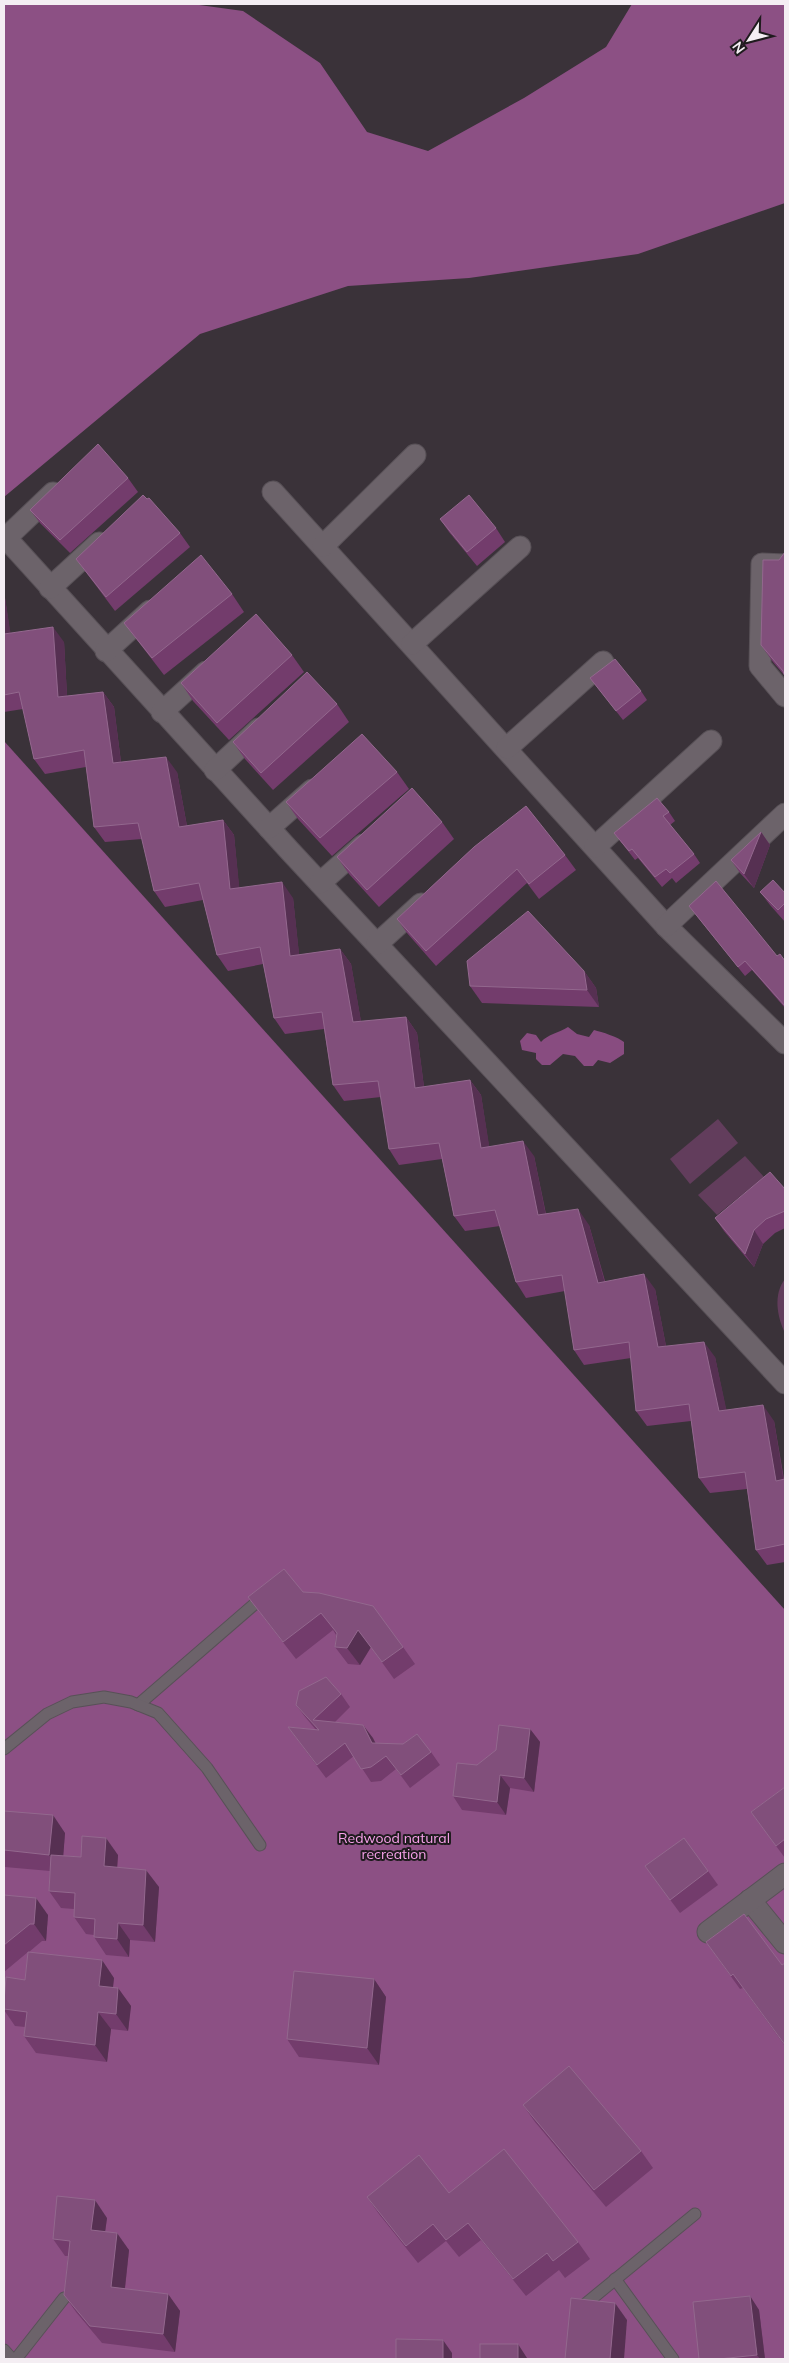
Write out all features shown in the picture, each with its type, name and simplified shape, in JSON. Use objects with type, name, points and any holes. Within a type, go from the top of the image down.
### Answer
[{"type":"street","points":[[323,546],[415,455]]},
{"type":"street","points":[[68,479],[6,538],[215,770],[785,1383]]},
{"type":"street","points":[[273,492],[666,926],[785,1043]]},
{"type":"street","points":[[50,588],[114,529]]},
{"type":"street","points":[[412,644],[520,548]]},
{"type":"street","points":[[785,566],[762,564],[760,666],[785,696]]},
{"type":"street","points":[[106,651],[165,598]]},
{"type":"street","points":[[162,712],[217,661]]},
{"type":"street","points":[[506,748],[603,662]]},
{"type":"street","points":[[215,770],[273,716]]},
{"type":"street","points":[[595,847],[711,741]]},
{"type":"street","points":[[269,828],[329,775]]},
{"type":"street","points":[[666,926],[785,814]]},
{"type":"street","points":[[320,883],[377,833]]},
{"type":"street","points":[[377,944],[436,890]]},
{"type":"street","points":[[708,1932],[785,1874]]},
{"type":"street","points":[[750,1900],[785,1943]]},
{"type":"lane","points":[[138,1705],[277,1585]]},
{"type":"lane","points":[[4,1749],[47,1714],[72,1702],[104,1697],[138,1705],[158,1713],[207,1768],[260,1844]]},
{"type":"lane","points":[[573,2322],[574,2313],[696,2214]]},
{"type":"lane","points":[[616,2279],[673,2359]]},
{"type":"lane","points":[[16,2359],[64,2298]]},
{"type":"lane","points":[[4,2350],[12,2359]]},
{"type":"shaded area","points":[[568,1027],[577,1034],[589,1037],[594,1030],[618,1038],[624,1042],[624,1054],[610,1063],[598,1060],[593,1066],[584,1066],[575,1056],[563,1054],[550,1065],[542,1065],[536,1059],[536,1053],[522,1050],[520,1041],[527,1033],[536,1035],[541,1042]]},
{"type":"shaded area","points":[[718,1119],[738,1143],[690,1184],[670,1159]]},
{"type":"shaded area","points":[[745,1156],[764,1177],[717,1215],[698,1195]]},
{"type":"shaded area","points":[[785,1279],[785,1333],[778,1313],[778,1298],[781,1285]]},
{"type":"green space","points":[[4,4],[192,4],[243,11],[320,63],[367,132],[428,151],[524,98],[606,47],[632,4],[785,4],[785,203],[638,254],[469,278],[348,286],[200,334],[4,497]]},
{"type":"green space","name":"Redwood natural recreation","points":[[4,741],[785,1610],[785,2359],[4,2359]]},
{"type":"building","points":[[98,444],[128,478],[60,540],[30,510]]},
{"type":"building","points":[[143,495],[147,499],[149,498],[180,533],[106,597],[76,559]]},
{"type":"building","points":[[469,495],[496,528],[467,552],[440,519]]},
{"type":"building","points":[[785,552],[785,677],[783,671],[761,645],[763,560],[779,560]]},
{"type":"building","points":[[201,555],[232,594],[152,658],[124,623]]},
{"type":"building","points":[[256,614],[292,655],[217,723],[181,683]]},
{"type":"building","points":[[53,627],[58,697],[103,692],[113,763],[166,757],[179,827],[223,820],[230,889],[282,882],[290,956],[340,949],[353,1022],[406,1017],[415,1088],[470,1080],[481,1148],[523,1141],[538,1215],[578,1209],[598,1283],[644,1274],[658,1347],[704,1342],[719,1411],[763,1405],[776,1481],[785,1479],[785,1544],[756,1550],[745,1472],[699,1478],[689,1404],[636,1411],[629,1342],[574,1350],[562,1275],[516,1282],[495,1210],[454,1216],[439,1143],[389,1149],[378,1081],[333,1085],[322,1012],[274,1018],[260,947],[217,955],[199,883],[154,891],[138,823],[94,827],[84,750],[34,759],[19,692],[4,695],[4,634]]},
{"type":"building","points":[[615,659],[641,691],[616,711],[590,678]]},
{"type":"building","points":[[307,672],[337,704],[261,773],[233,742]]},
{"type":"building","points":[[362,734],[397,772],[320,838],[286,802]]},
{"type":"building","points":[[412,788],[442,822],[367,890],[337,857]]},
{"type":"building","points":[[657,798],[669,812],[663,816],[694,854],[670,873],[666,869],[655,877],[632,849],[629,851],[614,833]]},
{"type":"building","points":[[526,806],[565,855],[529,884],[517,869],[426,951],[397,919],[474,847]]},
{"type":"building","points":[[761,832],[744,874],[731,860]]},
{"type":"building","points":[[773,880],[785,893],[785,903],[778,910],[760,892]]},
{"type":"building","points":[[716,881],[777,956],[780,954],[785,961],[785,1006],[745,961],[738,967],[689,906]]},
{"type":"building","points":[[528,911],[584,971],[587,990],[470,986],[467,961]]},
{"type":"building","points":[[770,1172],[785,1189],[785,1211],[766,1219],[754,1230],[745,1254],[715,1218]]},
{"type":"building","points":[[284,1569],[303,1592],[319,1593],[373,1606],[403,1647],[382,1662],[358,1630],[347,1648],[335,1647],[337,1633],[321,1613],[283,1642],[248,1597]]},
{"type":"building","points":[[326,1677],[341,1694],[313,1720],[363,1725],[372,1743],[403,1744],[417,1734],[431,1752],[401,1775],[386,1756],[371,1767],[361,1769],[345,1743],[317,1765],[288,1727],[319,1730],[296,1705],[299,1691]]},
{"type":"building","points":[[499,1725],[530,1729],[524,1778],[500,1775],[497,1802],[453,1796],[457,1763],[477,1765],[496,1750]]},
{"type":"building","points":[[785,1787],[785,1839],[776,1846],[751,1812]]},
{"type":"building","points":[[4,1811],[53,1815],[49,1855],[4,1850]]},
{"type":"building","points":[[82,1836],[106,1838],[104,1866],[146,1870],[143,1925],[118,1923],[117,1939],[94,1937],[95,1919],[74,1917],[75,1893],[49,1891],[51,1855],[81,1857]]},
{"type":"building","points":[[684,1838],[708,1871],[670,1900],[645,1866]]},
{"type":"building","points":[[4,1895],[36,1898],[34,1924],[30,1924],[4,1945]]},
{"type":"building","points":[[744,1914],[782,1965],[785,1963],[785,2045],[733,1974],[731,1976],[706,1942]]},
{"type":"building","points":[[28,1952],[102,1960],[99,1986],[118,1988],[116,2014],[98,2012],[95,2045],[24,2036],[27,2012],[4,2009],[6,1977],[25,1980]]},
{"type":"building","points":[[294,1971],[374,1979],[367,2048],[287,2039]]},
{"type":"building","points":[[569,2066],[641,2151],[594,2190],[523,2105]]},
{"type":"building","points":[[504,2149],[578,2242],[553,2261],[547,2253],[513,2279],[468,2223],[446,2240],[433,2224],[406,2246],[367,2197],[419,2155],[449,2193]]},
{"type":"building","points":[[57,2196],[95,2200],[91,2230],[117,2233],[111,2287],[168,2294],[163,2334],[90,2326],[64,2295],[70,2241],[53,2239]]},
{"type":"building","points":[[750,2296],[757,2355],[699,2359],[693,2302]]},
{"type":"building","points":[[571,2298],[615,2303],[610,2359],[565,2359]]},
{"type":"building","points":[[396,2339],[443,2340],[443,2359],[396,2359]]},
{"type":"building","points":[[480,2344],[518,2344],[518,2359],[480,2359]]}]
